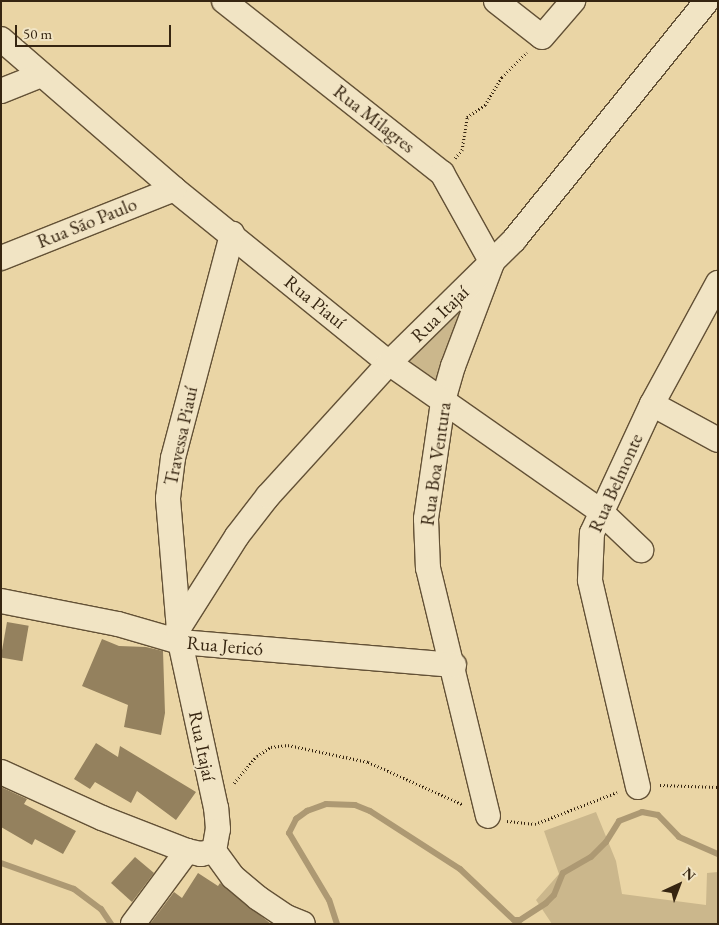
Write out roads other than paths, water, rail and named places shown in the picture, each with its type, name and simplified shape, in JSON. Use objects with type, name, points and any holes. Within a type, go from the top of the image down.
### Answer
[{"type":"street","name":"Rua Milagres","points":[[224,1],[442,173],[492,263]]},
{"type":"street","points":[[496,1],[542,37],[573,1]]},
{"type":"street","name":"Rua Itajaí","points":[[214,851],[218,828],[216,808],[179,635],[237,536],[268,496],[389,363],[492,263],[707,1]]},
{"type":"street","name":"Rua Piauí","points":[[1,39],[174,189],[232,234],[389,363],[600,512],[641,550]]},
{"type":"street","points":[[1,91],[41,75]]},
{"type":"street","name":"Rua São Paulo","points":[[1,258],[174,189]]},
{"type":"street","name":"Travessa Piauí","points":[[179,635],[169,542],[168,498],[172,468],[232,234]]},
{"type":"street","name":"Rua Boa Ventura","points":[[488,816],[454,665],[428,568],[426,519],[443,402],[456,357],[492,263]]},
{"type":"street","name":"Rua Belmonte","points":[[638,787],[590,580],[592,533],[600,512],[652,404],[718,283]]},
{"type":"street","points":[[652,404],[718,440]]},
{"type":"street","name":"Rua Jericó","points":[[1,600],[179,635],[454,665]]},
{"type":"street","points":[[1,772],[102,818],[187,851],[201,854],[214,851],[233,877],[258,898],[286,917],[303,924]]},
{"type":"street","points":[[133,924],[187,851]]},
{"type":"waterway","points":[[337,924],[329,900],[289,833],[296,819],[307,811],[326,804],[355,805],[370,811],[460,869],[514,920],[520,920],[546,903],[554,895],[563,873],[591,857],[606,842],[619,821],[642,812],[658,815],[679,837],[718,854]]},
{"type":"waterway","points":[[1,863],[74,889],[101,909],[111,924]]}]
